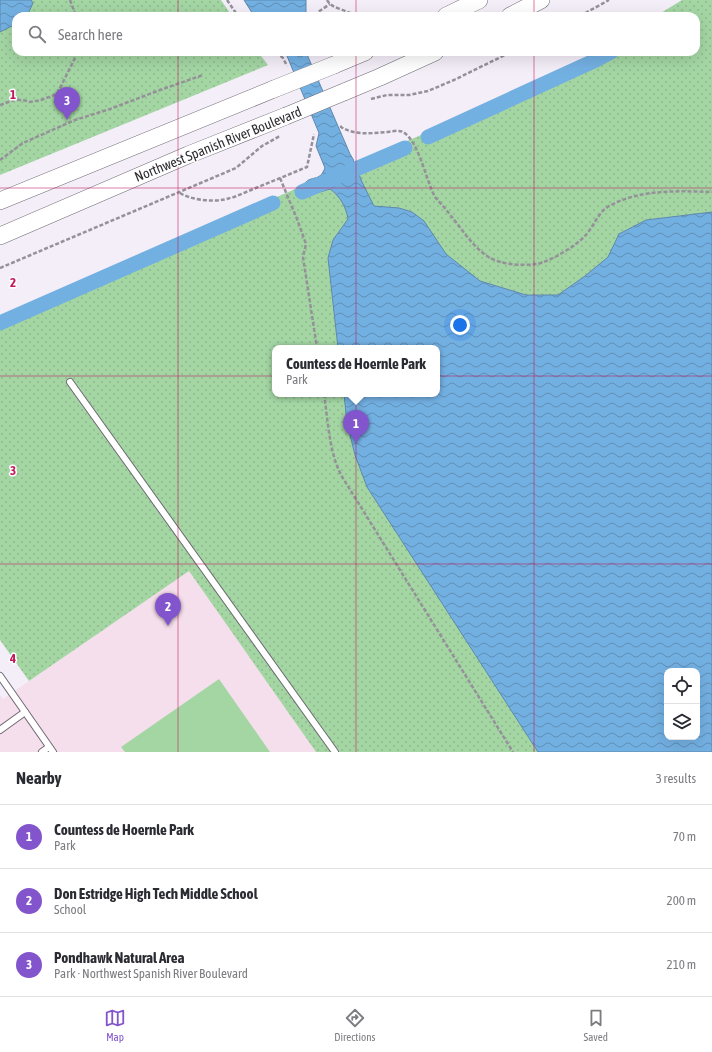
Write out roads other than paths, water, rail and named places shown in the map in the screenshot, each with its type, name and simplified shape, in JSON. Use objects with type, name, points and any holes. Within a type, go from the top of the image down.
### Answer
[{"type":"main road","points":[[454,12],[480,0]]},
{"type":"main road","points":[[518,12],[540,0]]},
{"type":"main road","name":"Northwest Spanish River Boulevard","points":[[0,201],[355,56]]},
{"type":"main road","name":"Northwest Spanish River Boulevard","points":[[0,236],[188,155],[344,92],[427,56]]},
{"type":"lane","points":[[70,382],[335,752]]},
{"type":"lane","points":[[0,677],[51,749],[42,752]]},
{"type":"lane","points":[[0,730],[25,712]]},
{"type":"water","points":[[0,0],[31,0],[33,3],[29,12],[12,12],[12,26],[0,32]]},
{"type":"water","points":[[244,0],[306,0],[306,12],[252,12]]},
{"type":"water","points":[[287,56],[308,56],[362,182],[374,206],[399,208],[412,212],[424,221],[446,254],[480,281],[526,295],[558,295],[585,276],[608,257],[619,234],[646,220],[712,212],[712,752],[538,752],[367,487],[355,455],[347,423],[344,397],[440,397],[440,345],[338,345],[328,258],[333,240],[348,219],[342,202],[330,189],[307,196],[302,194],[301,190],[306,182],[322,174],[325,168],[316,146],[319,133]]},
{"type":"waterway","points":[[428,137],[604,56]]},
{"type":"waterway","points":[[302,192],[405,148]]},
{"type":"waterway","points":[[0,323],[273,203]]},
{"type":"place","name":"Pondhawk Natural Area","points":[[67,120]]},
{"type":"place","name":"Countess de Hoernle Park","points":[[356,443]]},
{"type":"place","name":"Don Estridge High Tech Middle School","points":[[168,626]]}]
